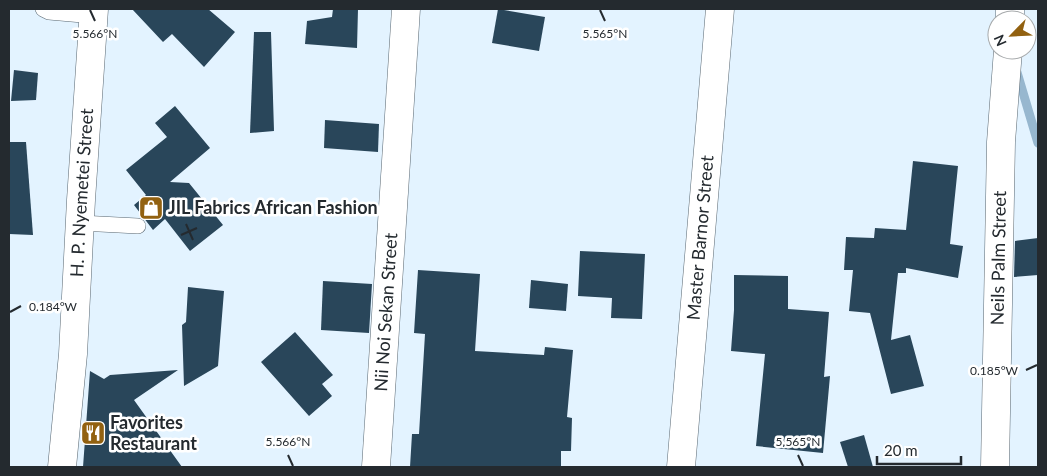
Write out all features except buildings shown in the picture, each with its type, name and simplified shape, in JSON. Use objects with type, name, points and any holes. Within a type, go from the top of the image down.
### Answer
[{"type":"street","name":"Nii Noi Sekan Street","points":[[376,467],[406,9]]},
{"type":"street","name":"Master Barnor Street","points":[[680,467],[720,9]]},
{"type":"street","name":"H. P. Nyemetei Street","points":[[62,467],[73,354],[94,12]]},
{"type":"street","name":"Neils Palm Street","points":[[995,467],[1001,142],[1007,60]]},
{"type":"lane","points":[[43,9],[49,12],[94,12]]},
{"type":"lane","points":[[80,223],[138,226]]},
{"type":"waterway","points":[[1016,69],[1038,143]]},
{"type":"place","name":"JIL Fabrics African Fashion","points":[[151,208]]},
{"type":"place","name":"Favorites Restaurant","points":[[93,433]]}]
